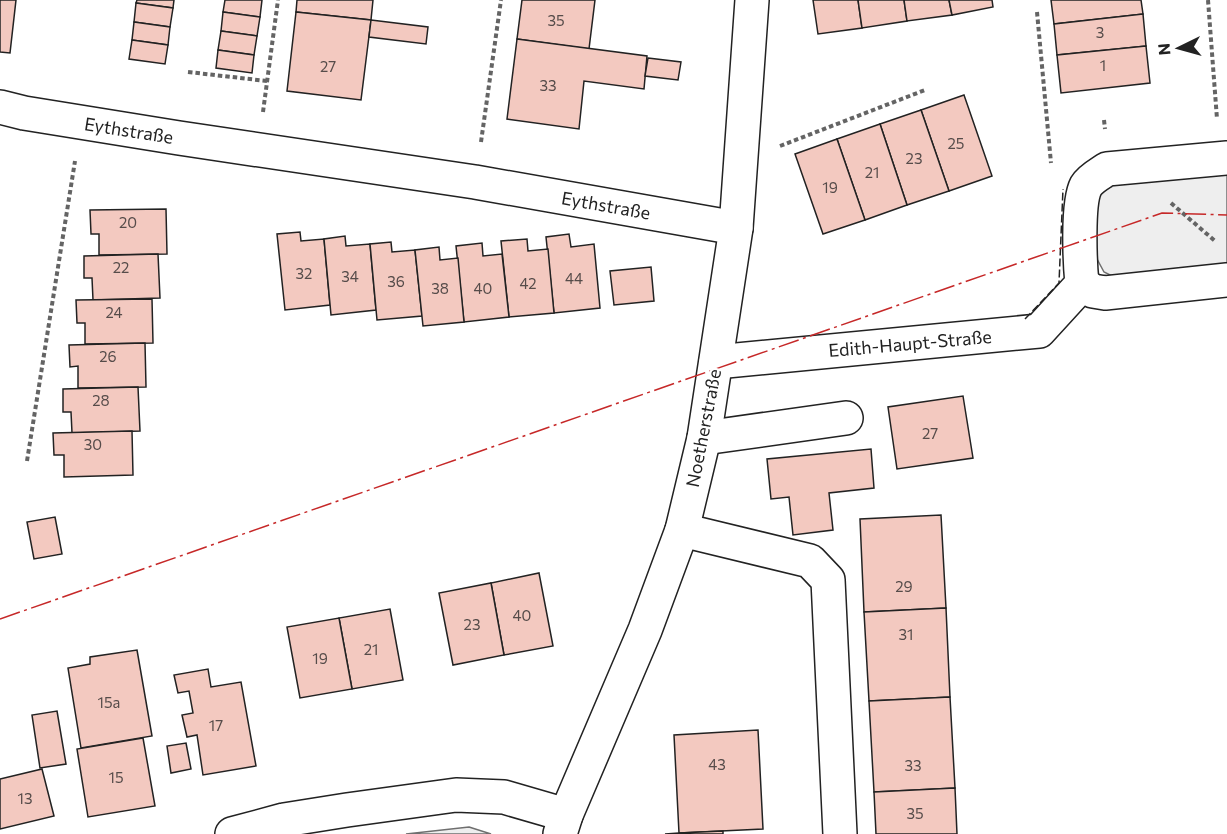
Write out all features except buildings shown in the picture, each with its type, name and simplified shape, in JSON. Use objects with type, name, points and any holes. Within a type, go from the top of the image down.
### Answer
[{"type":"street","name":"Noetherstraße","points":[[563,824],[645,630],[682,530],[704,438],[736,228],[752,0]]},
{"type":"street","name":"Eythstraße","points":[[0,107],[24,113],[258,150],[475,182],[736,228]]},
{"type":"street","points":[[1223,158],[1107,169],[1092,179],[1085,188],[1082,200],[1080,260],[1082,284],[1093,291],[1105,293],[1227,280]]},
{"type":"street","name":"Edith-Haupt-Straße","points":[[716,362],[1039,331],[1082,284]]},
{"type":"street","points":[[704,438],[846,418]]},
{"type":"street","points":[[682,530],[810,561],[828,580],[840,834]]},
{"type":"street","points":[[232,834],[284,820],[456,795],[504,797],[563,824]]},
{"type":"path","points":[[258,150],[278,0]]},
{"type":"path","points":[[475,182],[501,0]]},
{"type":"path","points":[[1208,0],[1223,158]]},
{"type":"path","points":[[1036,12],[1052,166],[1070,165],[1092,179]]},
{"type":"path","points":[[188,72],[267,81]]},
{"type":"path","points":[[741,162],[925,90]]},
{"type":"path","points":[[27,461],[81,122]]},
{"type":"path","points":[[1130,167],[1218,244]]},
{"type":"shaded area","points":[[1227,168],[1227,265],[1112,276],[1104,272],[1092,242],[1099,197],[1104,188],[1114,180]]},
{"type":"shaded area","points":[[469,827],[491,834],[406,834]]},
{"type":"fence","points":[[1025,319],[1059,283],[1063,189]]},
{"type":"power","points":[[0,619],[1162,213],[1227,215]]}]
